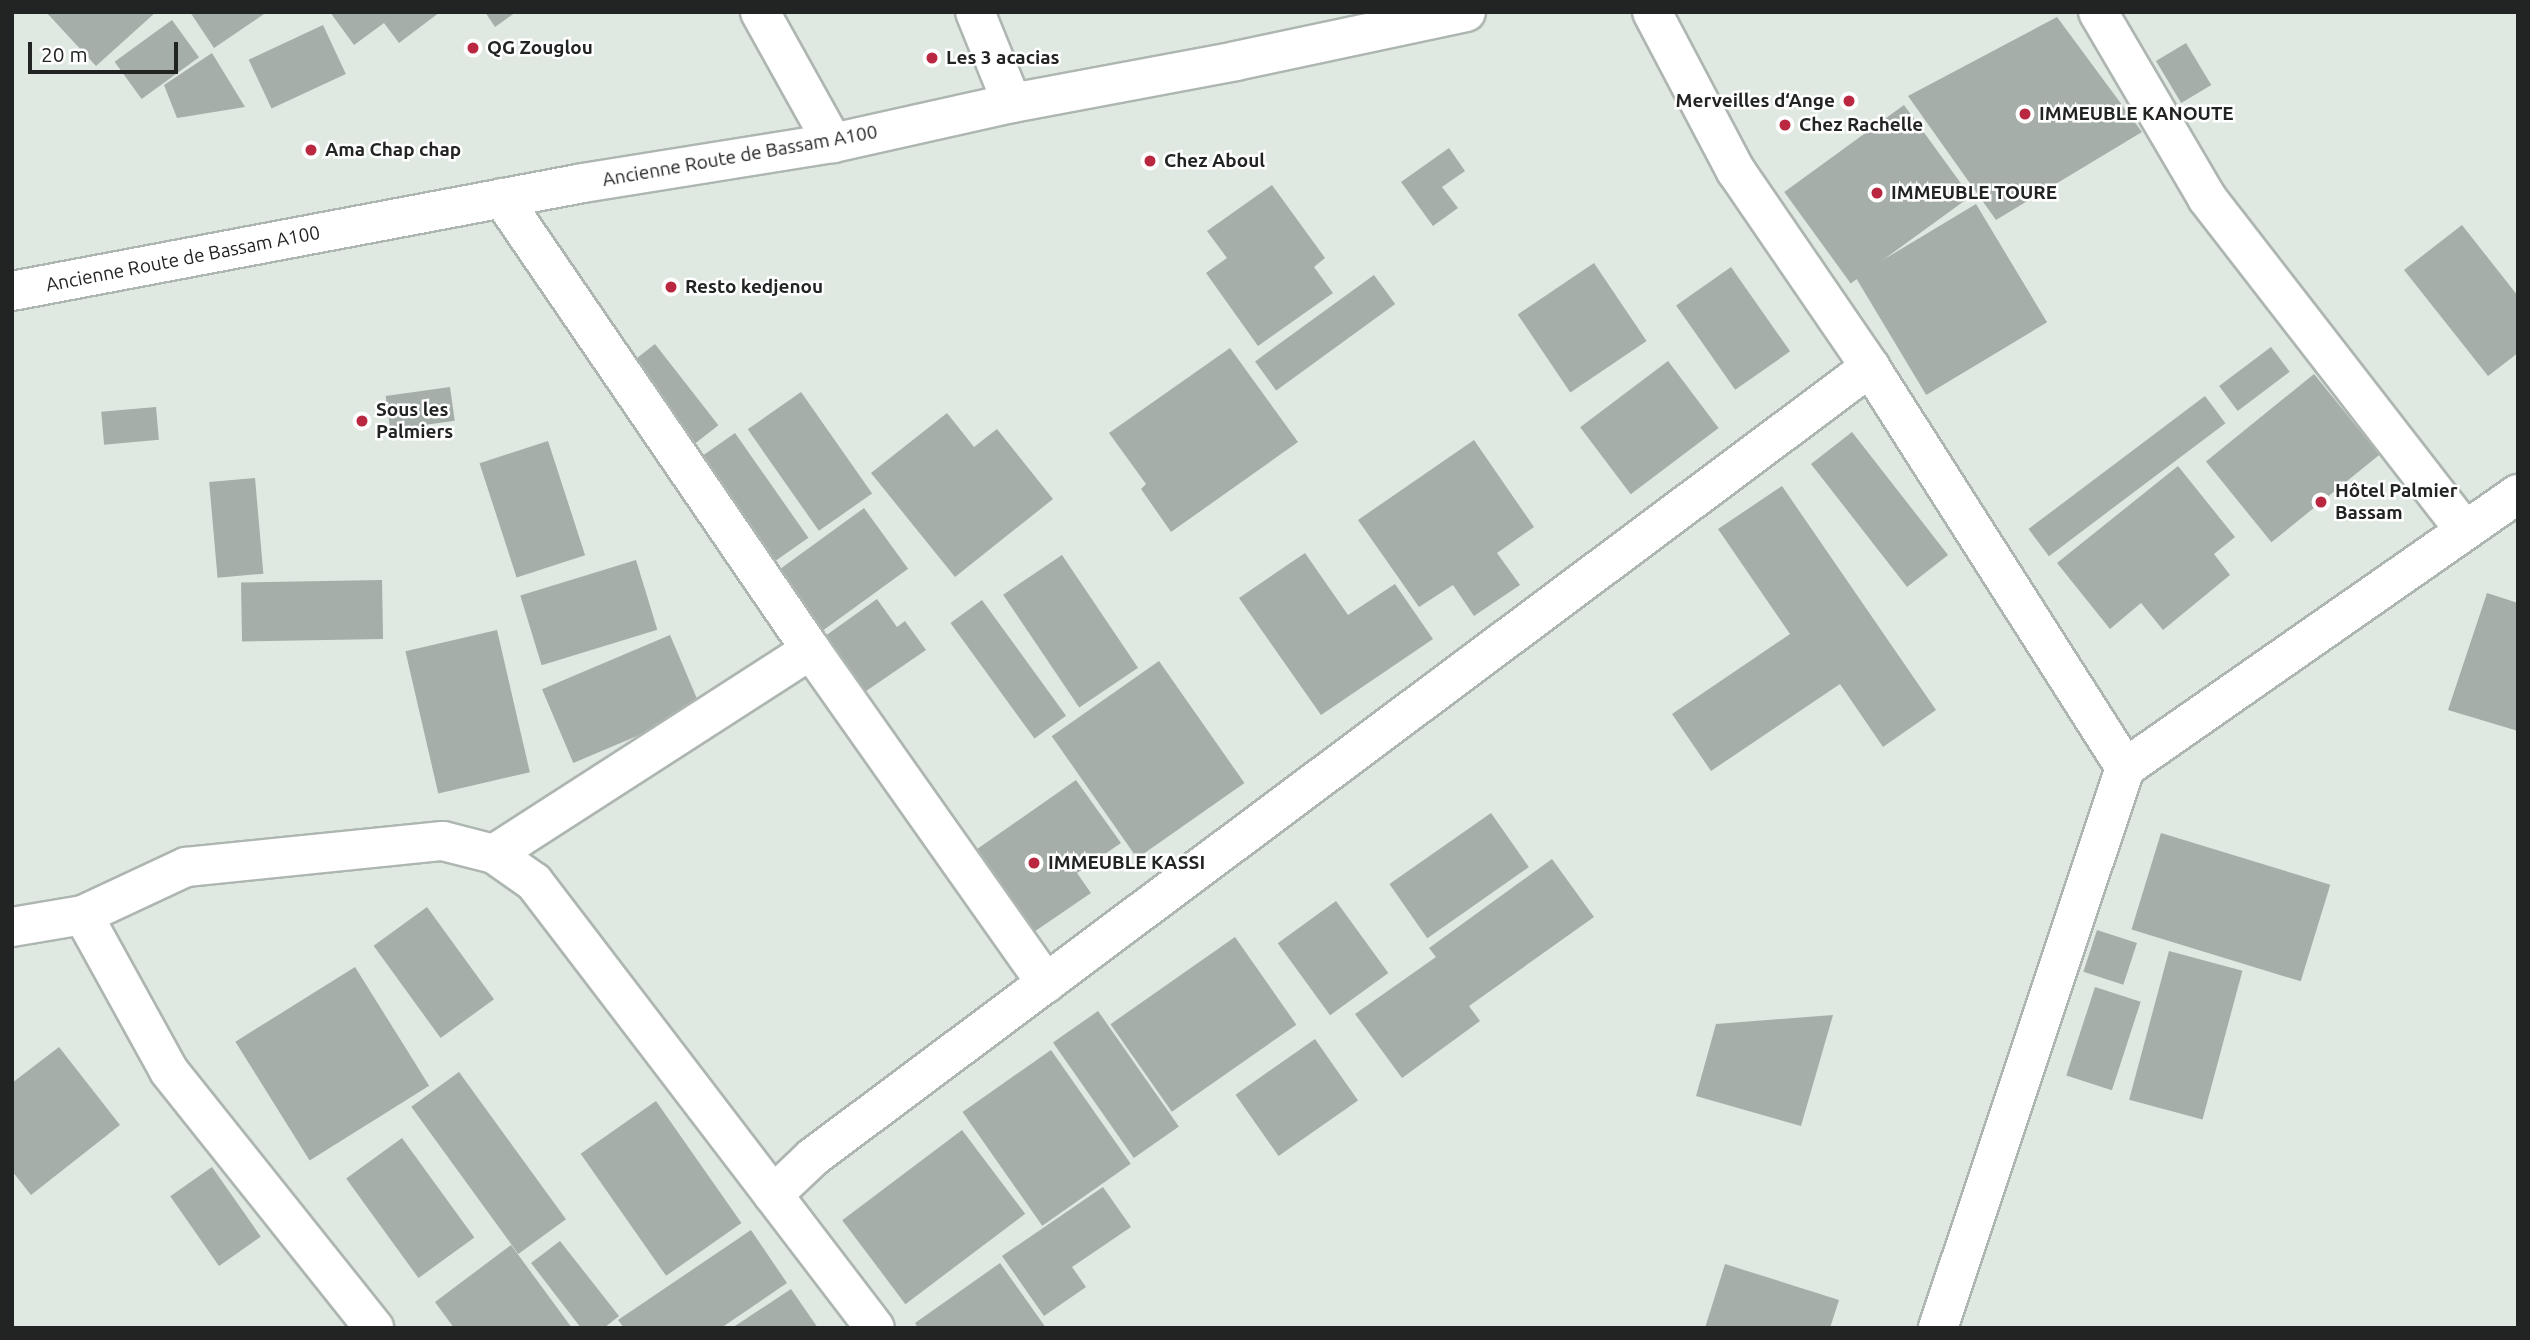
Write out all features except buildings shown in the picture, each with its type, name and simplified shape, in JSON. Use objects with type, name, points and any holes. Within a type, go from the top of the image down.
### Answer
[{"type":"street","points":[[760,12],[833,144]]},
{"type":"street","points":[[975,12],[1012,103]]},
{"type":"street","name":"Ancienne Route de Bassam A100","points":[[12,291],[502,198],[833,144],[1012,103],[1236,61],[1466,12]]},
{"type":"street","points":[[1652,12],[1735,172],[1870,367],[2125,768]]},
{"type":"street","points":[[2098,12],[2207,198],[2464,529]]},
{"type":"street","points":[[502,198],[811,650],[1046,984]]},
{"type":"street","points":[[773,1195],[813,1157],[1870,367]]},
{"type":"street","points":[[1938,1328],[2125,768],[2464,529],[2518,494]]},
{"type":"street","points":[[494,854],[811,650]]},
{"type":"street","points":[[12,927],[83,915],[186,867],[443,841],[494,854],[534,882],[875,1328]]},
{"type":"street","points":[[83,915],[169,1071],[374,1328]]},
{"type":"place","name":"QG Zouglou","points":[[473,48]]},
{"type":"place","name":"Les 3 acacias","points":[[932,58]]},
{"type":"place","name":"Merveilles d‘Ange","points":[[1849,101]]},
{"type":"place","name":"IMMEUBLE KANOUTE","points":[[2025,114]]},
{"type":"place","name":"Chez Rachelle","points":[[1785,125]]},
{"type":"place","name":"Ama Chap chap","points":[[311,150]]},
{"type":"place","name":"Chez Aboul","points":[[1150,161]]},
{"type":"place","name":"IMMEUBLE TOURE","points":[[1877,193]]},
{"type":"place","name":"Resto kedjenou","points":[[671,287]]},
{"type":"place","name":"Sous les Palmiers","points":[[362,421]]},
{"type":"place","name":"Hôtel Palmier Bassam","points":[[2321,502]]},
{"type":"place","name":"IMMEUBLE KASSI","points":[[1034,863]]}]
